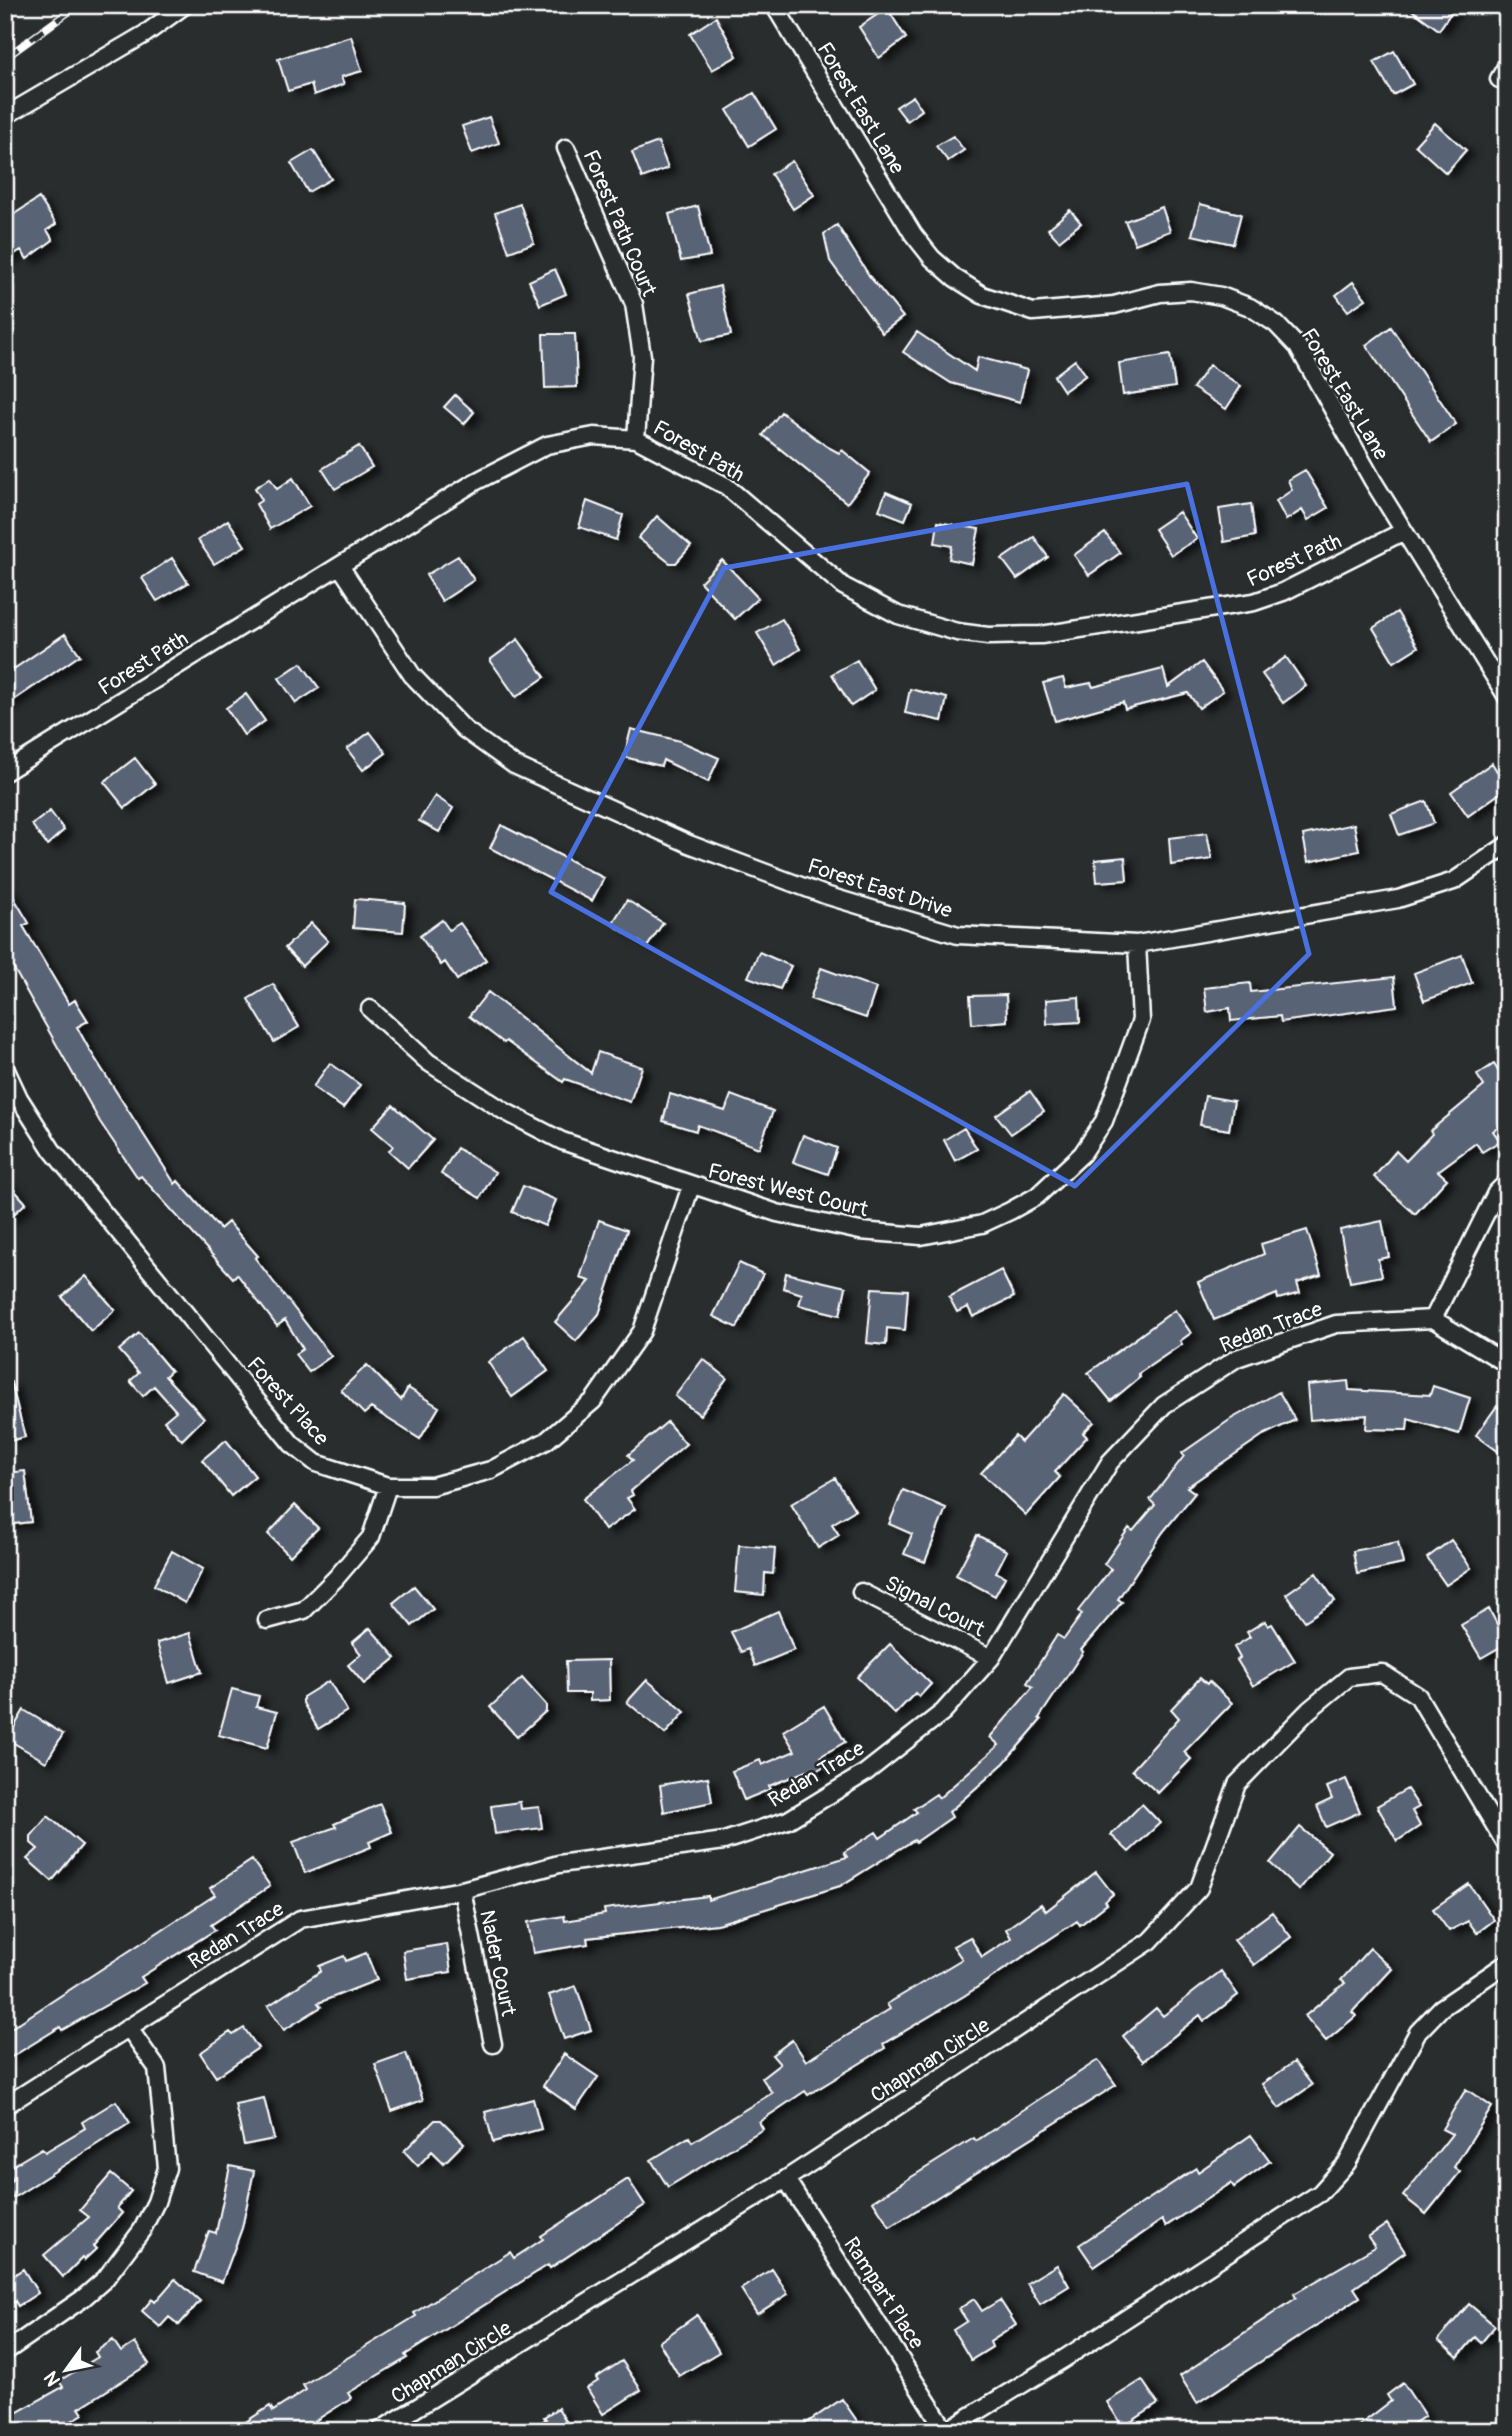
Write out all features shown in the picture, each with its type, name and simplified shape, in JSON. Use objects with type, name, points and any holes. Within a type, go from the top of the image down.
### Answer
[{"type":"street","points":[[5,116],[145,34],[184,5]]},
{"type":"street","name":"Forest East Lane","points":[[774,5],[913,234],[932,258],[982,295],[1033,312],[1114,304],[1160,293],[1191,291],[1221,296],[1250,307],[1276,324],[1298,347],[1404,531],[1507,697]]},
{"type":"street","name":"Forest Path Court","points":[[566,148],[634,303],[642,356],[636,439]]},
{"type":"street","name":"Forest Path","points":[[5,772],[475,482],[547,445],[594,436],[636,439],[726,486],[819,567],[870,601],[927,625],[978,635],[1041,635],[1254,602],[1283,592],[1404,531]]},
{"type":"street","name":"Forest East Drive","points":[[340,566],[412,675],[441,708],[488,748],[541,780],[689,844],[825,895],[958,935],[1137,944],[1398,899],[1454,881],[1507,845]]},
{"type":"street","name":"Forest West Court","points":[[370,1009],[428,1062],[504,1111],[562,1141],[777,1213],[891,1236],[952,1232],[1010,1211],[1061,1176],[1082,1154],[1104,1121],[1141,1020],[1137,944]]},
{"type":"street","name":"Forest Place","points":[[5,1068],[19,1098],[52,1150],[292,1444],[316,1463],[388,1486],[432,1486],[491,1470],[546,1441],[593,1401],[642,1331],[691,1186]]},
{"type":"street","points":[[5,1107],[19,1098]]},
{"type":"street","points":[[1507,1182],[1496,1193],[1433,1319],[1507,1364]]},
{"type":"street","name":"Redan Trace","points":[[5,2106],[300,1919],[462,1890],[559,1864],[724,1841],[788,1820],[865,1773],[943,1712],[991,1658],[1110,1462],[1164,1405],[1237,1358],[1336,1324],[1433,1319]]},
{"type":"street","points":[[267,1620],[304,1610],[336,1578],[371,1537],[388,1486]]},
{"type":"street","name":"Signal Court","points":[[861,1592],[991,1658]]},
{"type":"street","name":"Chapman Circle","points":[[379,2431],[786,2179],[1150,1941],[1199,1888],[1237,1784],[1309,1710],[1349,1677],[1382,1673],[1418,1696],[1507,1846]]},
{"type":"street","name":"Nader Court","points":[[462,1890],[494,2043]]},
{"type":"street","points":[[946,2431],[1062,2360],[1320,2193],[1347,2163],[1418,2032],[1441,2008],[1507,1964]]},
{"type":"street","points":[[5,2352],[82,2299],[105,2279],[142,2230],[156,2202],[167,2168],[157,2068],[128,2027]]},
{"type":"street","name":"Rampart Place","points":[[786,2179],[946,2431]]},
{"type":"highlighted area","points":[[1187,484],[1309,954],[1075,1186],[551,892],[724,568]]},
{"type":"building","points":[[1405,5],[1456,5],[1439,30]]},
{"type":"building","points":[[887,8],[906,38],[879,58],[859,27]]},
{"type":"building","points":[[716,17],[737,56],[712,70],[690,34]]},
{"type":"building","points":[[351,36],[362,71],[341,77],[344,84],[314,95],[311,84],[288,91],[278,59]]},
{"type":"building","points":[[1394,51],[1413,84],[1393,95],[1374,62]]},
{"type":"building","points":[[754,93],[776,129],[749,146],[727,110]]},
{"type":"building","points":[[913,96],[922,110],[907,121],[896,107]]},
{"type":"building","points":[[489,117],[499,143],[472,153],[462,126]]},
{"type":"building","points":[[1435,123],[1466,150],[1446,173],[1415,145]]},
{"type":"building","points":[[953,136],[964,150],[948,161],[936,146]]},
{"type":"building","points":[[658,142],[668,168],[642,178],[632,152]]},
{"type":"building","points":[[313,150],[331,179],[308,192],[291,163]]},
{"type":"building","points":[[792,161],[814,195],[793,209],[771,174]]},
{"type":"building","points":[[39,198],[56,224],[47,230],[53,240],[27,259],[21,250],[5,260],[5,220]]},
{"type":"building","points":[[520,204],[534,243],[509,252],[495,213]]},
{"type":"building","points":[[1200,204],[1241,214],[1233,244],[1192,235]]},
{"type":"building","points":[[698,206],[710,256],[681,261],[669,214]]},
{"type":"building","points":[[1162,207],[1170,231],[1135,244],[1125,221]]},
{"type":"building","points":[[1070,210],[1081,223],[1059,241],[1048,229]]},
{"type":"building","points":[[837,225],[870,277],[903,317],[882,333],[830,261],[824,234]]},
{"type":"building","points":[[555,269],[566,294],[540,305],[529,281]]},
{"type":"building","points":[[1353,282],[1366,299],[1348,311],[1336,295]]},
{"type":"building","points":[[720,286],[731,335],[702,341],[689,294]]},
{"type":"building","points":[[1391,327],[1456,424],[1431,442],[1366,345]]},
{"type":"building","points":[[917,332],[975,371],[978,357],[1027,370],[1020,402],[951,383],[903,352]]},
{"type":"building","points":[[543,334],[575,334],[577,387],[545,388]]},
{"type":"building","points":[[1170,355],[1175,387],[1123,395],[1119,363]]},
{"type":"building","points":[[1075,360],[1086,375],[1064,391],[1054,376]]},
{"type":"building","points":[[1209,365],[1241,386],[1226,409],[1193,388]]},
{"type":"building","points":[[455,395],[474,412],[464,424],[444,407]]},
{"type":"building","points":[[781,412],[826,446],[839,453],[842,450],[870,473],[847,503],[763,435]]},
{"type":"building","points":[[359,446],[372,467],[335,489],[322,469]]},
{"type":"building","points":[[1305,470],[1328,508],[1308,520],[1302,510],[1286,520],[1276,501],[1292,490],[1288,480]]},
{"type":"building","points":[[270,478],[277,489],[293,478],[310,506],[270,529],[256,504],[262,500],[255,488]]},
{"type":"building","points":[[886,492],[912,503],[905,520],[879,510]]},
{"type":"building","points":[[587,501],[623,515],[616,540],[579,527]]},
{"type":"building","points":[[1251,504],[1255,536],[1224,542],[1219,509]]},
{"type":"building","points":[[1179,512],[1197,539],[1171,555],[1154,529]]},
{"type":"building","points":[[657,516],[691,546],[676,563],[670,563],[638,538]]},
{"type":"building","points":[[228,520],[245,546],[214,564],[198,540]]},
{"type":"building","points":[[938,522],[979,529],[972,564],[949,559],[952,546],[935,543]]},
{"type":"building","points":[[1105,533],[1120,553],[1089,575],[1074,555]]},
{"type":"building","points":[[1034,537],[1048,557],[1017,579],[1002,559]]},
{"type":"building","points":[[458,556],[474,580],[442,601],[426,575]]},
{"type":"building","points":[[172,558],[188,583],[157,601],[142,578]]},
{"type":"building","points":[[722,560],[758,598],[735,619],[700,582]]},
{"type":"building","points":[[1397,612],[1418,647],[1394,662],[1373,628]]},
{"type":"building","points":[[782,619],[800,649],[776,665],[757,633]]},
{"type":"building","points":[[65,634],[80,655],[5,706],[5,675]]},
{"type":"building","points":[[518,639],[545,677],[516,697],[490,660]]},
{"type":"building","points":[[1286,657],[1306,686],[1283,703],[1262,674]]},
{"type":"building","points":[[857,660],[875,690],[851,706],[832,674]]},
{"type":"building","points":[[1202,662],[1223,691],[1199,708],[1188,693],[1125,709],[1123,702],[1055,721],[1043,683],[1063,678],[1066,688],[1091,683],[1093,687],[1163,669],[1168,687]]},
{"type":"building","points":[[301,663],[319,688],[296,703],[279,678]]},
{"type":"building","points":[[910,689],[947,698],[942,721],[905,713]]},
{"type":"building","points":[[246,694],[265,721],[244,735],[226,708]]},
{"type":"building","points":[[631,729],[680,741],[719,758],[708,782],[663,760],[661,766],[624,757]]},
{"type":"building","points":[[370,732],[386,753],[363,770],[347,749]]},
{"type":"building","points":[[135,758],[155,784],[125,808],[104,782]]},
{"type":"building","points":[[1492,763],[1507,788],[1468,816],[1451,792]]},
{"type":"building","points":[[435,796],[453,808],[439,832],[419,821]]},
{"type":"building","points":[[1426,801],[1434,823],[1399,835],[1391,814]]},
{"type":"building","points":[[50,811],[64,830],[47,845],[32,825]]},
{"type":"building","points":[[1354,824],[1359,851],[1308,862],[1303,835]]},
{"type":"building","points":[[501,825],[604,878],[592,901],[490,848]]},
{"type":"building","points":[[1207,833],[1212,859],[1171,865],[1169,838]]},
{"type":"building","points":[[1125,857],[1127,880],[1097,882],[1095,860]]},
{"type":"building","points":[[5,883],[29,923],[23,926],[69,1004],[75,1000],[88,1021],[77,1027],[89,1049],[175,1184],[178,1181],[220,1229],[228,1222],[258,1256],[255,1258],[331,1356],[309,1372],[295,1354],[303,1349],[285,1320],[277,1326],[237,1274],[233,1278],[141,1176],[138,1178],[100,1122],[5,953]]},
{"type":"building","points":[[355,899],[405,903],[403,932],[353,928]]},
{"type":"building","points":[[627,900],[663,923],[647,947],[612,924]]},
{"type":"building","points":[[442,920],[449,930],[460,923],[486,960],[457,980],[445,962],[441,965],[420,936]]},
{"type":"building","points":[[311,923],[328,941],[302,966],[285,948]]},
{"type":"building","points":[[759,952],[791,966],[780,989],[748,977]]},
{"type":"building","points":[[1462,955],[1472,983],[1424,1001],[1414,973]]},
{"type":"building","points":[[821,968],[876,988],[866,1018],[810,999]]},
{"type":"building","points":[[1394,977],[1397,1006],[1281,1022],[1280,1016],[1231,1021],[1230,1008],[1207,1012],[1204,988],[1250,983],[1251,992]]},
{"type":"building","points":[[273,984],[299,1027],[274,1042],[248,999]]},
{"type":"building","points":[[488,992],[591,1073],[598,1052],[642,1067],[630,1102],[565,1079],[563,1082],[469,1016]]},
{"type":"building","points":[[1006,995],[1007,1021],[972,1024],[970,996]]},
{"type":"building","points":[[1079,997],[1080,1022],[1047,1024],[1046,1000]]},
{"type":"building","points":[[330,1063],[360,1085],[343,1108],[313,1087]]},
{"type":"building","points":[[1494,1064],[1499,1072],[1507,1067],[1507,1122],[1493,1131],[1500,1141],[1482,1152],[1476,1143],[1438,1171],[1447,1179],[1415,1214],[1374,1177],[1396,1151],[1406,1161],[1432,1134],[1430,1131],[1484,1086],[1477,1075]]},
{"type":"building","points":[[1030,1091],[1044,1111],[1011,1134],[996,1115]]},
{"type":"building","points":[[670,1094],[725,1111],[731,1095],[773,1111],[759,1148],[698,1125],[696,1131],[663,1121]]},
{"type":"building","points":[[1205,1096],[1234,1101],[1229,1130],[1200,1125]]},
{"type":"building","points":[[393,1105],[433,1140],[408,1168],[389,1151],[393,1146],[372,1128]]},
{"type":"building","points":[[964,1128],[977,1149],[955,1161],[944,1140]]},
{"type":"building","points":[[803,1135],[837,1148],[828,1174],[793,1162]]},
{"type":"building","points":[[457,1148],[495,1172],[480,1198],[441,1174]]},
{"type":"building","points":[[5,1180],[26,1203],[5,1222]]},
{"type":"building","points":[[523,1186],[556,1200],[545,1226],[512,1212]]},
{"type":"building","points":[[599,1220],[627,1230],[599,1314],[576,1341],[555,1322],[590,1281],[580,1278]]},
{"type":"building","points":[[1382,1221],[1389,1257],[1378,1259],[1382,1276],[1350,1282],[1340,1230]]},
{"type":"building","points":[[1307,1230],[1321,1275],[1297,1283],[1300,1293],[1278,1299],[1277,1294],[1214,1320],[1198,1282],[1264,1254],[1261,1244]]},
{"type":"building","points":[[739,1263],[763,1274],[737,1328],[713,1316]]},
{"type":"building","points":[[1001,1270],[1014,1297],[973,1317],[968,1307],[957,1312],[949,1297]]},
{"type":"building","points":[[786,1273],[846,1287],[840,1315],[799,1305],[802,1294],[783,1288]]},
{"type":"building","points":[[86,1276],[115,1310],[91,1331],[62,1297]]},
{"type":"building","points":[[872,1288],[908,1290],[905,1330],[887,1328],[886,1345],[867,1343]]},
{"type":"building","points":[[1175,1310],[1191,1333],[1180,1341],[1182,1344],[1138,1374],[1140,1377],[1111,1401],[1088,1373]]},
{"type":"building","points":[[139,1333],[171,1371],[165,1376],[204,1418],[182,1440],[164,1421],[176,1411],[154,1386],[143,1396],[130,1381],[139,1373],[119,1350]]},
{"type":"building","points":[[524,1336],[548,1371],[512,1397],[488,1362]]},
{"type":"building","points":[[703,1359],[727,1378],[700,1415],[675,1396]]},
{"type":"building","points":[[367,1365],[401,1400],[408,1388],[439,1407],[420,1439],[371,1408],[364,1414],[341,1390]]},
{"type":"building","points":[[1348,1381],[1349,1390],[1430,1395],[1433,1386],[1470,1398],[1459,1434],[1408,1419],[1407,1430],[1366,1429],[1367,1415],[1310,1420],[1307,1385]]},
{"type":"building","points":[[11,1382],[25,1437],[5,1442],[5,1383]]},
{"type":"building","points":[[1279,1392],[1295,1420],[1263,1435],[1187,1487],[1195,1493],[1163,1532],[1118,1599],[1122,1602],[1081,1650],[1083,1652],[1039,1718],[1041,1720],[1004,1763],[949,1812],[952,1817],[916,1842],[914,1840],[840,1886],[717,1924],[587,1938],[588,1944],[533,1953],[528,1922],[564,1916],[565,1921],[605,1914],[604,1909],[708,1896],[708,1900],[847,1857],[844,1852],[876,1832],[880,1838],[917,1812],[914,1809],[936,1794],[939,1798],[999,1745],[990,1737],[1033,1687],[1027,1683],[1057,1635],[1064,1639],[1082,1614],[1078,1611],[1111,1569],[1104,1564],[1129,1528],[1133,1531],[1155,1505],[1150,1500],[1184,1456],[1182,1453],[1231,1419]]},
{"type":"building","points":[[1064,1394],[1094,1422],[1083,1433],[1087,1437],[1055,1472],[1060,1477],[1026,1515],[981,1473],[1015,1436],[1021,1442]]},
{"type":"building","points":[[1497,1406],[1507,1413],[1507,1458],[1476,1435]]},
{"type":"building","points":[[667,1422],[686,1444],[631,1491],[633,1495],[627,1498],[635,1509],[605,1530],[583,1499],[633,1460],[628,1455]]},
{"type":"building","points":[[226,1440],[255,1476],[231,1496],[202,1460]]},
{"type":"building","points":[[25,1471],[31,1522],[5,1525],[5,1473]]},
{"type":"building","points":[[835,1478],[855,1510],[832,1524],[839,1535],[818,1548],[791,1504]]},
{"type":"building","points":[[903,1490],[946,1508],[925,1562],[904,1554],[912,1534],[889,1524]]},
{"type":"building","points":[[295,1505],[318,1528],[290,1556],[268,1534]]},
{"type":"building","points":[[977,1535],[1007,1551],[996,1572],[1005,1577],[995,1596],[956,1575]]},
{"type":"building","points":[[1451,1540],[1471,1568],[1446,1585],[1427,1558]]},
{"type":"building","points":[[1398,1542],[1403,1564],[1357,1574],[1353,1551]]},
{"type":"building","points":[[739,1545],[775,1548],[773,1574],[765,1573],[764,1595],[735,1592]]},
{"type":"building","points":[[172,1551],[203,1569],[185,1603],[154,1585]]},
{"type":"building","points":[[1316,1573],[1335,1601],[1305,1621],[1286,1594]]},
{"type":"building","points":[[414,1586],[433,1609],[412,1626],[393,1603]]},
{"type":"building","points":[[1489,1609],[1507,1643],[1481,1658],[1461,1625]]},
{"type":"building","points":[[778,1611],[794,1650],[755,1666],[748,1649],[741,1652],[731,1632]]},
{"type":"building","points":[[1265,1621],[1268,1626],[1272,1624],[1295,1661],[1253,1686],[1237,1660],[1240,1658],[1234,1647],[1250,1637],[1247,1632]]},
{"type":"building","points":[[370,1628],[396,1658],[364,1684],[348,1665],[361,1654],[352,1643]]},
{"type":"building","points":[[190,1633],[202,1672],[169,1683],[157,1643]]},
{"type":"building","points":[[890,1644],[931,1684],[919,1697],[915,1693],[895,1714],[857,1677]]},
{"type":"building","points":[[609,1660],[610,1700],[590,1701],[590,1693],[567,1693],[566,1661]]},
{"type":"building","points":[[522,1678],[546,1705],[546,1711],[517,1737],[490,1707]]},
{"type":"building","points":[[1200,1678],[1207,1684],[1209,1681],[1232,1703],[1184,1752],[1191,1759],[1158,1793],[1132,1770],[1179,1718],[1171,1709]]},
{"type":"building","points":[[647,1680],[685,1712],[665,1734],[627,1702]]},
{"type":"building","points":[[329,1681],[347,1711],[318,1729],[303,1703],[303,1697]]},
{"type":"building","points":[[232,1689],[259,1696],[256,1707],[277,1712],[267,1748],[219,1735]]},
{"type":"building","points":[[824,1706],[845,1742],[821,1756],[826,1765],[809,1775],[806,1771],[769,1786],[771,1789],[744,1800],[732,1771],[760,1760],[762,1765],[795,1751],[783,1731]]},
{"type":"building","points":[[24,1710],[63,1734],[46,1762],[7,1739]]},
{"type":"building","points":[[708,1777],[712,1802],[664,1812],[660,1785]]},
{"type":"building","points":[[1346,1779],[1360,1812],[1326,1827],[1317,1806],[1332,1799],[1327,1787]]},
{"type":"building","points":[[1407,1789],[1419,1807],[1412,1811],[1420,1826],[1397,1841],[1377,1806]]},
{"type":"building","points":[[520,1802],[521,1809],[539,1807],[542,1828],[495,1834],[491,1806]]},
{"type":"building","points":[[380,1804],[392,1832],[369,1842],[371,1847],[305,1873],[293,1842],[336,1827],[334,1824]]},
{"type":"building","points":[[1142,1804],[1160,1823],[1129,1852],[1111,1835]]},
{"type":"building","points":[[48,1816],[82,1845],[52,1881],[27,1859],[38,1849],[31,1843],[31,1836]]},
{"type":"building","points":[[1300,1827],[1330,1852],[1299,1890],[1270,1863]]},
{"type":"building","points":[[252,1860],[270,1886],[211,1925],[215,1930],[141,1977],[145,1983],[62,2030],[60,2027],[5,2061],[5,2032],[215,1895],[210,1888]]},
{"type":"building","points":[[1096,1872],[1113,1894],[1105,1901],[1107,1904],[1080,1925],[1077,1921],[964,1996],[883,2044],[885,2048],[808,2095],[805,2091],[759,2122],[763,2129],[668,2187],[651,2160],[689,2137],[692,2142],[772,2093],[762,2078],[780,2064],[772,2055],[792,2040],[806,2061],[890,2009],[887,2004],[962,1959],[953,1946],[970,1937],[982,1957],[1011,1938],[1006,1929],[1041,1904],[1046,1911]]},
{"type":"building","points":[[1469,1884],[1494,1920],[1477,1933],[1468,1921],[1449,1931],[1433,1909]]},
{"type":"building","points":[[1272,1912],[1291,1937],[1254,1965],[1234,1940]]},
{"type":"building","points":[[447,1944],[451,1972],[407,1979],[403,1951]]},
{"type":"building","points":[[1370,1948],[1392,1969],[1352,2012],[1356,2016],[1326,2041],[1305,2016],[1345,1983],[1341,1980]]},
{"type":"building","points":[[366,1953],[377,1980],[318,2003],[321,2007],[284,2030],[268,2006],[321,1971],[319,1966],[344,1956],[346,1961]]},
{"type":"building","points":[[1221,1971],[1238,1995],[1204,2021],[1200,2015],[1143,2061],[1123,2036],[1156,2008],[1163,2016]]},
{"type":"building","points":[[576,1986],[591,2030],[564,2039],[549,1995]]},
{"type":"building","points":[[244,2028],[258,2048],[216,2077],[200,2053],[230,2032],[233,2035]]},
{"type":"building","points":[[406,2053],[423,2100],[392,2111],[375,2064]]},
{"type":"building","points":[[564,2054],[598,2077],[576,2109],[543,2086]]},
{"type":"building","points":[[1098,2060],[1116,2085],[890,2227],[873,2201],[974,2138],[976,2141]]},
{"type":"building","points":[[1294,2062],[1312,2085],[1279,2108],[1262,2084]]},
{"type":"building","points":[[1466,2089],[1492,2107],[1454,2167],[1460,2172],[1426,2214],[1403,2196],[1452,2134],[1442,2129]]},
{"type":"building","points":[[264,2098],[274,2139],[244,2145],[235,2104]]},
{"type":"building","points":[[533,2099],[541,2129],[493,2142],[485,2112]]},
{"type":"building","points":[[116,2101],[130,2123],[13,2198],[5,2186],[13,2179],[7,2169],[42,2148],[45,2152],[85,2128],[82,2122]]},
{"type":"building","points":[[435,2120],[441,2120],[464,2143],[444,2163],[432,2151],[418,2166],[404,2151]]},
{"type":"building","points":[[1251,2135],[1270,2161],[1234,2187],[1231,2183],[1166,2226],[1162,2220],[1094,2267],[1079,2245],[1196,2168],[1198,2172]]},
{"type":"building","points":[[230,2166],[254,2171],[242,2228],[222,2282],[194,2272],[209,2231],[216,2233]]},
{"type":"building","points":[[111,2174],[131,2191],[117,2208],[122,2213],[93,2246],[96,2249],[84,2260],[82,2258],[63,2277],[44,2255],[89,2217],[80,2210]]},
{"type":"building","points":[[628,2179],[645,2205],[550,2268],[548,2265],[405,2355],[407,2358],[348,2393],[351,2398],[299,2431],[232,2431],[270,2406],[273,2411],[306,2390],[303,2385],[416,2316],[414,2313],[510,2252],[514,2258],[543,2239],[541,2236]]},
{"type":"building","points":[[1387,2224],[1405,2252],[1354,2288],[1360,2297],[1197,2403],[1180,2376],[1296,2298],[1294,2294],[1375,2247],[1368,2237]]},
{"type":"building","points":[[1057,2265],[1069,2286],[1040,2304],[1027,2283]]},
{"type":"building","points":[[23,2269],[38,2293],[18,2306],[15,2301],[5,2307],[5,2281]]},
{"type":"building","points":[[772,2269],[788,2294],[757,2314],[741,2289]]},
{"type":"building","points":[[175,2279],[200,2301],[179,2325],[169,2317],[160,2327],[142,2311],[152,2299],[155,2302]]},
{"type":"building","points":[[974,2299],[982,2311],[1000,2300],[1016,2325],[990,2342],[992,2347],[971,2360],[953,2330],[967,2321],[959,2309]]},
{"type":"building","points":[[1469,2304],[1495,2326],[1481,2343],[1475,2337],[1458,2357],[1438,2340]]},
{"type":"building","points":[[697,2315],[719,2352],[679,2376],[659,2342]]},
{"type":"building","points":[[113,2340],[121,2352],[135,2343],[149,2364],[79,2408],[83,2414],[55,2431],[5,2431],[5,2419],[63,2387],[59,2381],[98,2357],[95,2352]]},
{"type":"building","points":[[622,2361],[641,2390],[603,2414],[587,2388],[598,2381],[596,2378]]},
{"type":"building","points":[[1142,2380],[1158,2404],[1123,2427],[1107,2402]]},
{"type":"building","points":[[1403,2383],[1425,2416],[1402,2431],[1352,2431],[1391,2401],[1387,2395]]},
{"type":"building","points":[[842,2399],[864,2431],[795,2431]]},
{"type":"building","points":[[558,2408],[572,2431],[527,2431],[546,2419],[544,2417]]},
{"type":"railway","points":[[5,58],[78,5]]}]
